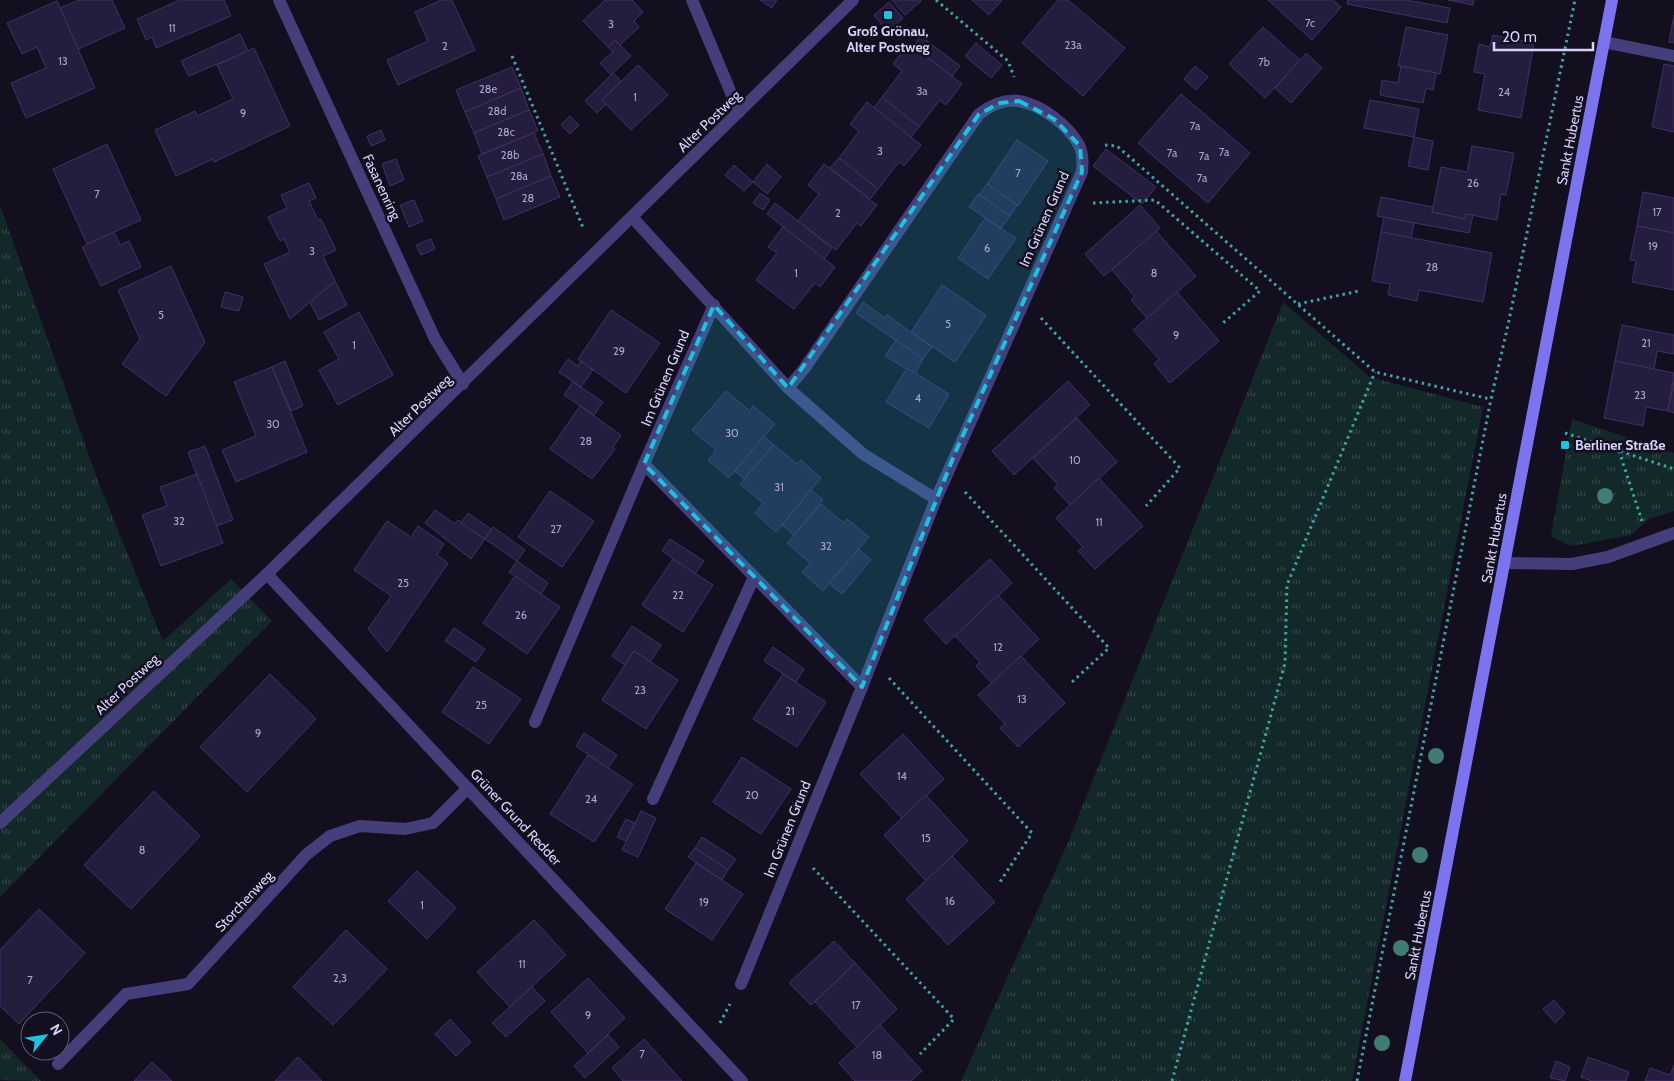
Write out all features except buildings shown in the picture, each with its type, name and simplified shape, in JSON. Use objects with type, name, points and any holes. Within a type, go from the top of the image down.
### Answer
[{"type":"main road","name":"Sankt Hubertus","points":[[1405,1081],[1612,0]]},
{"type":"street","name":"Fasanenring","points":[[279,0],[435,339],[463,384]]},
{"type":"street","points":[[692,0],[739,112]]},
{"type":"street","name":"Alter Postweg","points":[[0,823],[267,574],[853,0]]},
{"type":"street","points":[[1604,42],[1674,56]]},
{"type":"street","name":"Im Grünen Grund","points":[[740,984],[936,499],[1082,172],[1083,159],[1080,146],[1065,128],[1042,110],[1019,101],[1000,103],[979,114],[804,368],[788,388]]},
{"type":"street","points":[[632,217],[788,388],[863,454],[936,499]]},
{"type":"street","name":"Im Grünen Grund","points":[[535,722],[644,464],[714,305]]},
{"type":"street","points":[[644,464],[862,686]]},
{"type":"street","points":[[1505,563],[1572,564],[1608,557],[1674,534]]},
{"type":"street","name":"Grüner Grund Redder","points":[[267,574],[742,1081]]},
{"type":"street","points":[[653,799],[754,577]]},
{"type":"street","name":"Storchenweg","points":[[58,1064],[126,994],[188,984],[306,855],[330,836],[360,826],[405,829],[433,823],[468,788]]},
{"type":"path","points":[[936,0],[1008,61],[1017,86]]},
{"type":"path","points":[[1357,1081],[1490,399],[1508,325],[1575,0]]},
{"type":"path","points":[[512,56],[585,230]]},
{"type":"path","points":[[1100,145],[1117,146],[1375,372],[1490,399]]},
{"type":"path","points":[[1085,203],[1155,200],[1260,291],[1223,323]]},
{"type":"path","points":[[1298,304],[1359,291]]},
{"type":"path","points":[[1039,316],[1180,468],[1146,506]]},
{"type":"path","points":[[1172,1081],[1285,664],[1287,585],[1375,372]]},
{"type":"path","points":[[1565,433],[1674,468]]},
{"type":"path","points":[[1619,450],[1648,542]]},
{"type":"path","points":[[964,492],[1109,648],[1071,683]]},
{"type":"path","points":[[885,674],[1032,833],[998,885]]},
{"type":"path","points":[[812,867],[954,1019],[920,1054]]},
{"type":"highlighted area","points":[[1019,101],[1054,119],[1080,146],[1082,172],[955,453],[862,687],[644,464],[714,305],[788,388],[979,114],[1000,103]]},
{"type":"green space","points":[[0,205],[98,481],[163,641],[231,579],[272,621],[0,897]]},
{"type":"green space","points":[[1283,302],[1370,377],[1483,407],[1352,1081],[961,1081],[1069,840]]},
{"type":"green space","points":[[1572,419],[1674,453],[1674,511],[1649,519],[1631,535],[1571,546],[1551,536]]},
{"type":"green space","points":[[0,1039],[41,1081],[0,1080]]},
{"type":"place","name":"Groß Grönau, Alter Postweg","points":[[888,15]]},
{"type":"place","name":"Berliner Straße","points":[[1565,445]]}]
